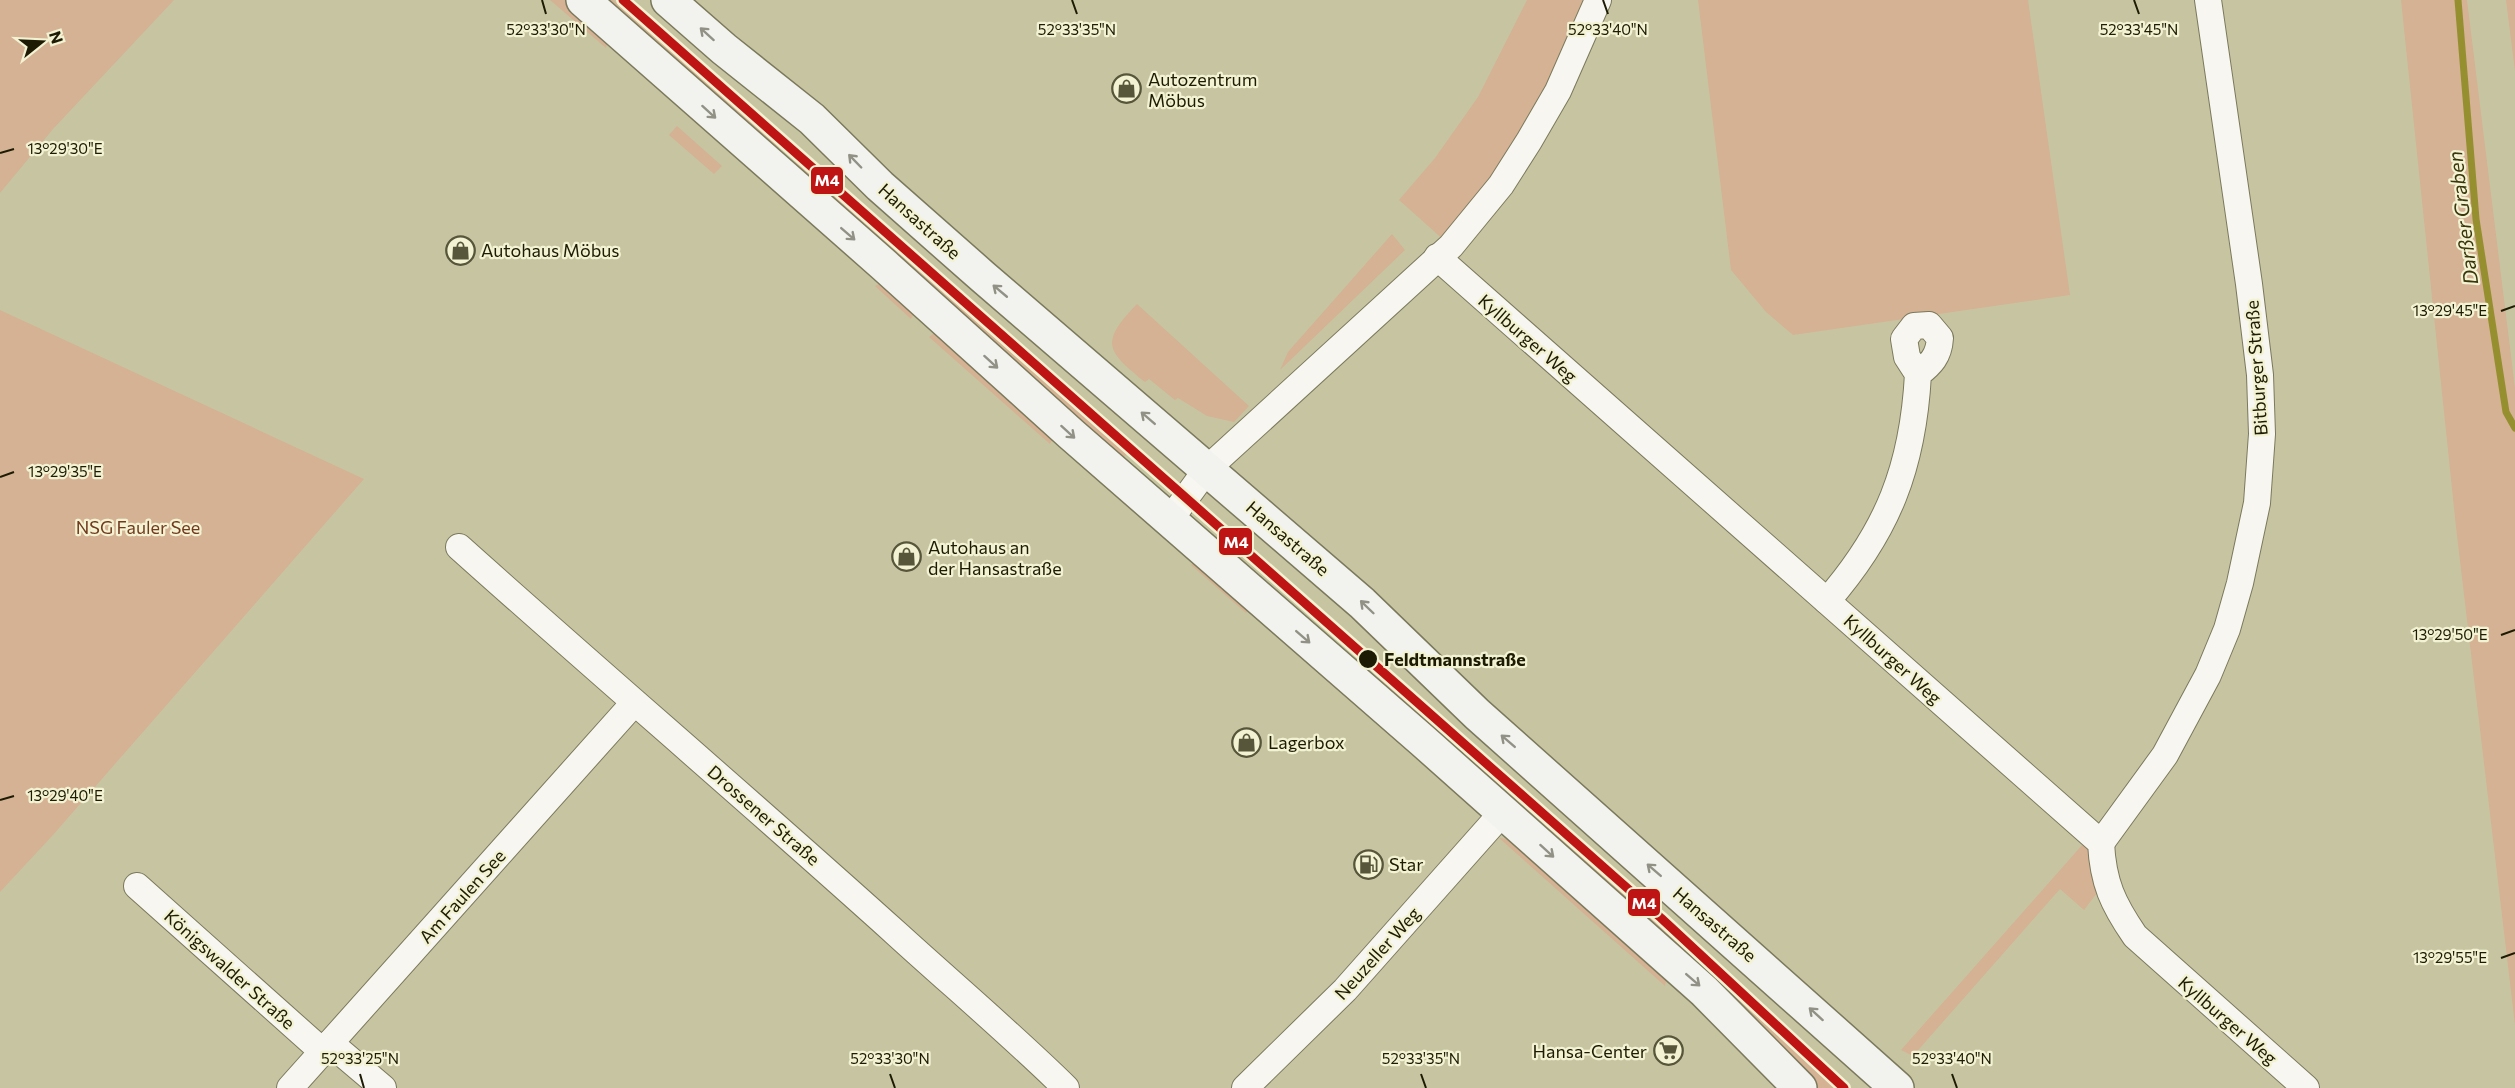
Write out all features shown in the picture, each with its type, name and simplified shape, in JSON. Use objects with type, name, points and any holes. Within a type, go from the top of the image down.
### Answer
[{"type":"main road","points":[[582,0],[1169,521],[1503,812],[1704,991],[1800,1088]]},
{"type":"main road","name":"Hansastraße","points":[[669,0],[724,49],[812,118],[880,186],[1362,603],[1477,714],[1897,1088]]},
{"type":"street","points":[[1169,521],[1207,469],[1451,246],[1494,193],[1529,141],[1558,91],[1598,0]]},
{"type":"street","name":"Bitburger Straße","points":[[2101,843],[2164,755],[2208,675],[2227,628],[2240,583],[2257,503],[2262,434],[2260,375],[2208,0]]},
{"type":"street","name":"Kyllburger Weg","points":[[1437,257],[2101,843],[2102,867],[2109,894],[2135,936],[2306,1088]]},
{"type":"street","points":[[1827,601],[1867,550],[1897,489],[1910,441],[1918,374]]},
{"type":"street","name":"Drossener Straße","points":[[459,546],[634,703],[829,872],[1033,1055],[1066,1088]]},
{"type":"street","name":"Am Faulen See","points":[[290,1088],[634,703]]},
{"type":"street","name":"Neuzeller Weg","points":[[1245,1088],[1345,990],[1503,812]]},
{"type":"street","name":"Königswalder Straße","points":[[137,886],[326,1047],[382,1088]]},
{"type":"green space","points":[[0,0],[174,0],[53,129],[0,193]]},
{"type":"green space","points":[[550,0],[565,0],[609,38],[606,48]]},
{"type":"green space","points":[[600,0],[613,0],[780,146],[774,153]]},
{"type":"green space","points":[[1527,0],[1589,0],[1528,126],[1446,242],[1399,200],[1435,158],[1478,97]]},
{"type":"green space","points":[[1698,0],[2028,0],[2070,295],[1793,335],[1766,312],[1731,270]]},
{"type":"green space","points":[[2401,0],[2467,0],[2515,388],[2515,1025],[2456,527]]},
{"type":"green space","points":[[2506,0],[2515,0],[2515,71]]},
{"type":"green space","points":[[677,126],[722,166],[714,174],[669,135]]},
{"type":"green space","points":[[795,161],[1128,453],[1124,457],[791,166]]},
{"type":"green space","points":[[1392,234],[1405,250],[1280,370],[1288,352]]},
{"type":"green space","points":[[885,281],[916,310],[911,319],[875,286]]},
{"type":"green space","points":[[1137,304],[1249,406],[1234,422],[1207,416],[1178,398],[1175,400],[1149,379],[1145,382],[1122,362],[1112,346],[1113,338],[1117,328]]},
{"type":"green space","name":"NSG Fauler See","points":[[0,310],[364,479],[53,835],[0,892]]},
{"type":"green space","points":[[938,330],[1055,435],[1050,444],[929,337]]},
{"type":"green space","points":[[1198,558],[1252,606],[1246,613],[1191,565]]},
{"type":"green space","points":[[1383,679],[1669,933],[1835,1088],[1816,1088],[1744,1012],[1377,686]]},
{"type":"green space","points":[[1499,838],[1510,839],[1667,976],[1665,986]]},
{"type":"green space","points":[[2083,844],[2090,851],[2101,888],[2084,910],[2060,889],[1913,1056],[1901,1050]]},
{"type":"waterway","name":"Darßer Graben","points":[[2458,0],[2476,219],[2506,412],[2515,428]]},
{"type":"transit line","name":"M4","points":[[623,0],[1661,918],[1844,1088]]},
{"type":"place","name":"Autozentrum Möbus","points":[[1127,89]]},
{"type":"place","name":"Autohaus Möbus","points":[[460,250]]},
{"type":"place","name":"Autohaus an der Hansastraße","points":[[907,557]]},
{"type":"place","name":"Feldtmannstraße","points":[[1368,659]]},
{"type":"place","name":"Lagerbox","points":[[1247,742]]},
{"type":"place","name":"Star","points":[[1368,864]]},
{"type":"place","name":"Hansa-Center","points":[[1668,1051]]}]
